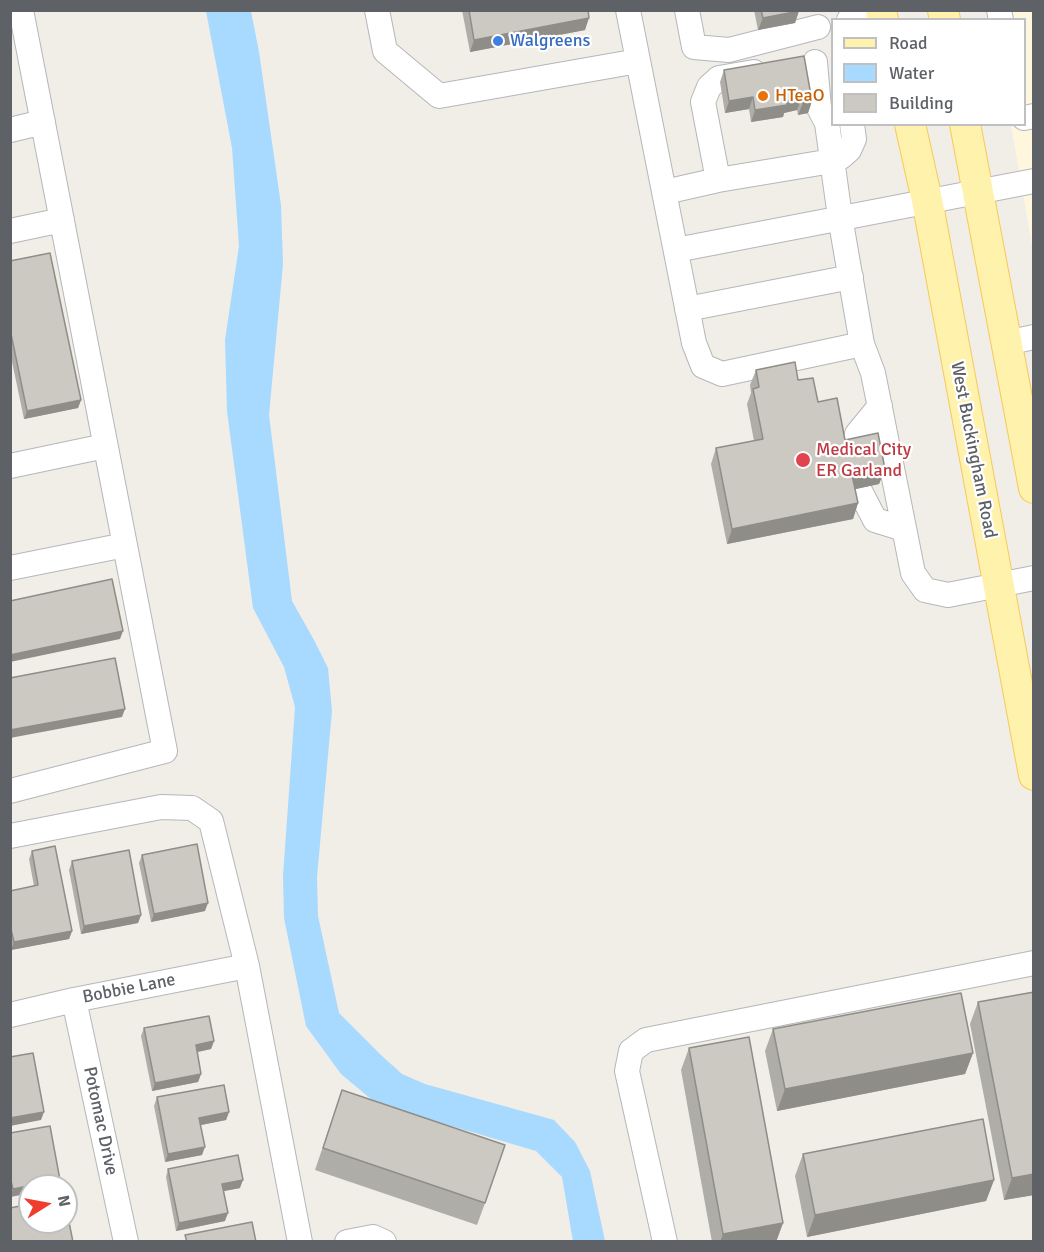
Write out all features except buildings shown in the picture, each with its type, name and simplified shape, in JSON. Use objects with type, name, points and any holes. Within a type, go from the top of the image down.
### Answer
[{"type":"main road","name":"West Buckingham Road","points":[[910,126],[927,200],[1034,776]]},
{"type":"main road","points":[[965,126],[977,191],[1020,340],[1034,488]]},
{"type":"street","points":[[10,791],[165,751],[21,10]]},
{"type":"street","points":[[377,10],[385,51],[439,96],[638,61]]},
{"type":"street","points":[[628,10],[694,343],[703,366],[753,389],[789,383],[816,354]]},
{"type":"street","points":[[687,10],[694,47],[729,50],[822,20]]},
{"type":"street","points":[[860,18],[882,14]]},
{"type":"street","points":[[718,180],[702,102],[709,87],[719,78],[803,66],[827,123],[840,217],[862,344],[873,373],[913,573],[925,590],[948,595],[1034,578]]},
{"type":"street","points":[[10,130],[43,122]]},
{"type":"street","points":[[665,192],[718,180],[832,161],[849,150],[854,139],[852,126]]},
{"type":"street","points":[[676,250],[1034,181]]},
{"type":"street","points":[[10,231],[62,220]]},
{"type":"street","points":[[687,309],[851,278]]},
{"type":"street","points":[[722,374],[862,344]]},
{"type":"street","points":[[853,453],[857,434],[880,406]]},
{"type":"street","points":[[10,466],[105,446]]},
{"type":"street","points":[[859,489],[875,520],[904,529]]},
{"type":"street","points":[[10,568],[125,545]]},
{"type":"street","points":[[10,836],[161,807],[192,808],[211,821],[247,966],[300,1242]]},
{"type":"street","points":[[665,1242],[627,1071],[631,1051],[646,1040],[1034,963]]},
{"type":"street","name":"Bobbie Lane","points":[[10,1015],[247,966]]},
{"type":"street","name":"Potomac Drive","points":[[74,1000],[126,1242]]},
{"type":"street","points":[[347,1242],[373,1237],[384,1242]]},
{"type":"shaded area","points":[[991,11],[1033,11],[1033,251],[1011,126],[1026,126],[1026,18],[992,18]]},
{"type":"water","points":[[206,11],[251,11],[281,205],[283,264],[269,415],[292,601],[328,668],[332,711],[317,877],[318,916],[339,1013],[402,1074],[425,1084],[554,1120],[575,1142],[590,1171],[605,1241],[573,1241],[562,1177],[536,1151],[377,1104],[341,1074],[306,1026],[284,918],[283,876],[295,707],[284,667],[253,608],[227,411],[225,340],[239,246],[232,148]]},
{"type":"place","name":"Walgreens","points":[[498,41]]},
{"type":"place","name":"HTeaO","points":[[763,96]]},
{"type":"place","name":"Medical City ER Garland","points":[[803,460]]}]
